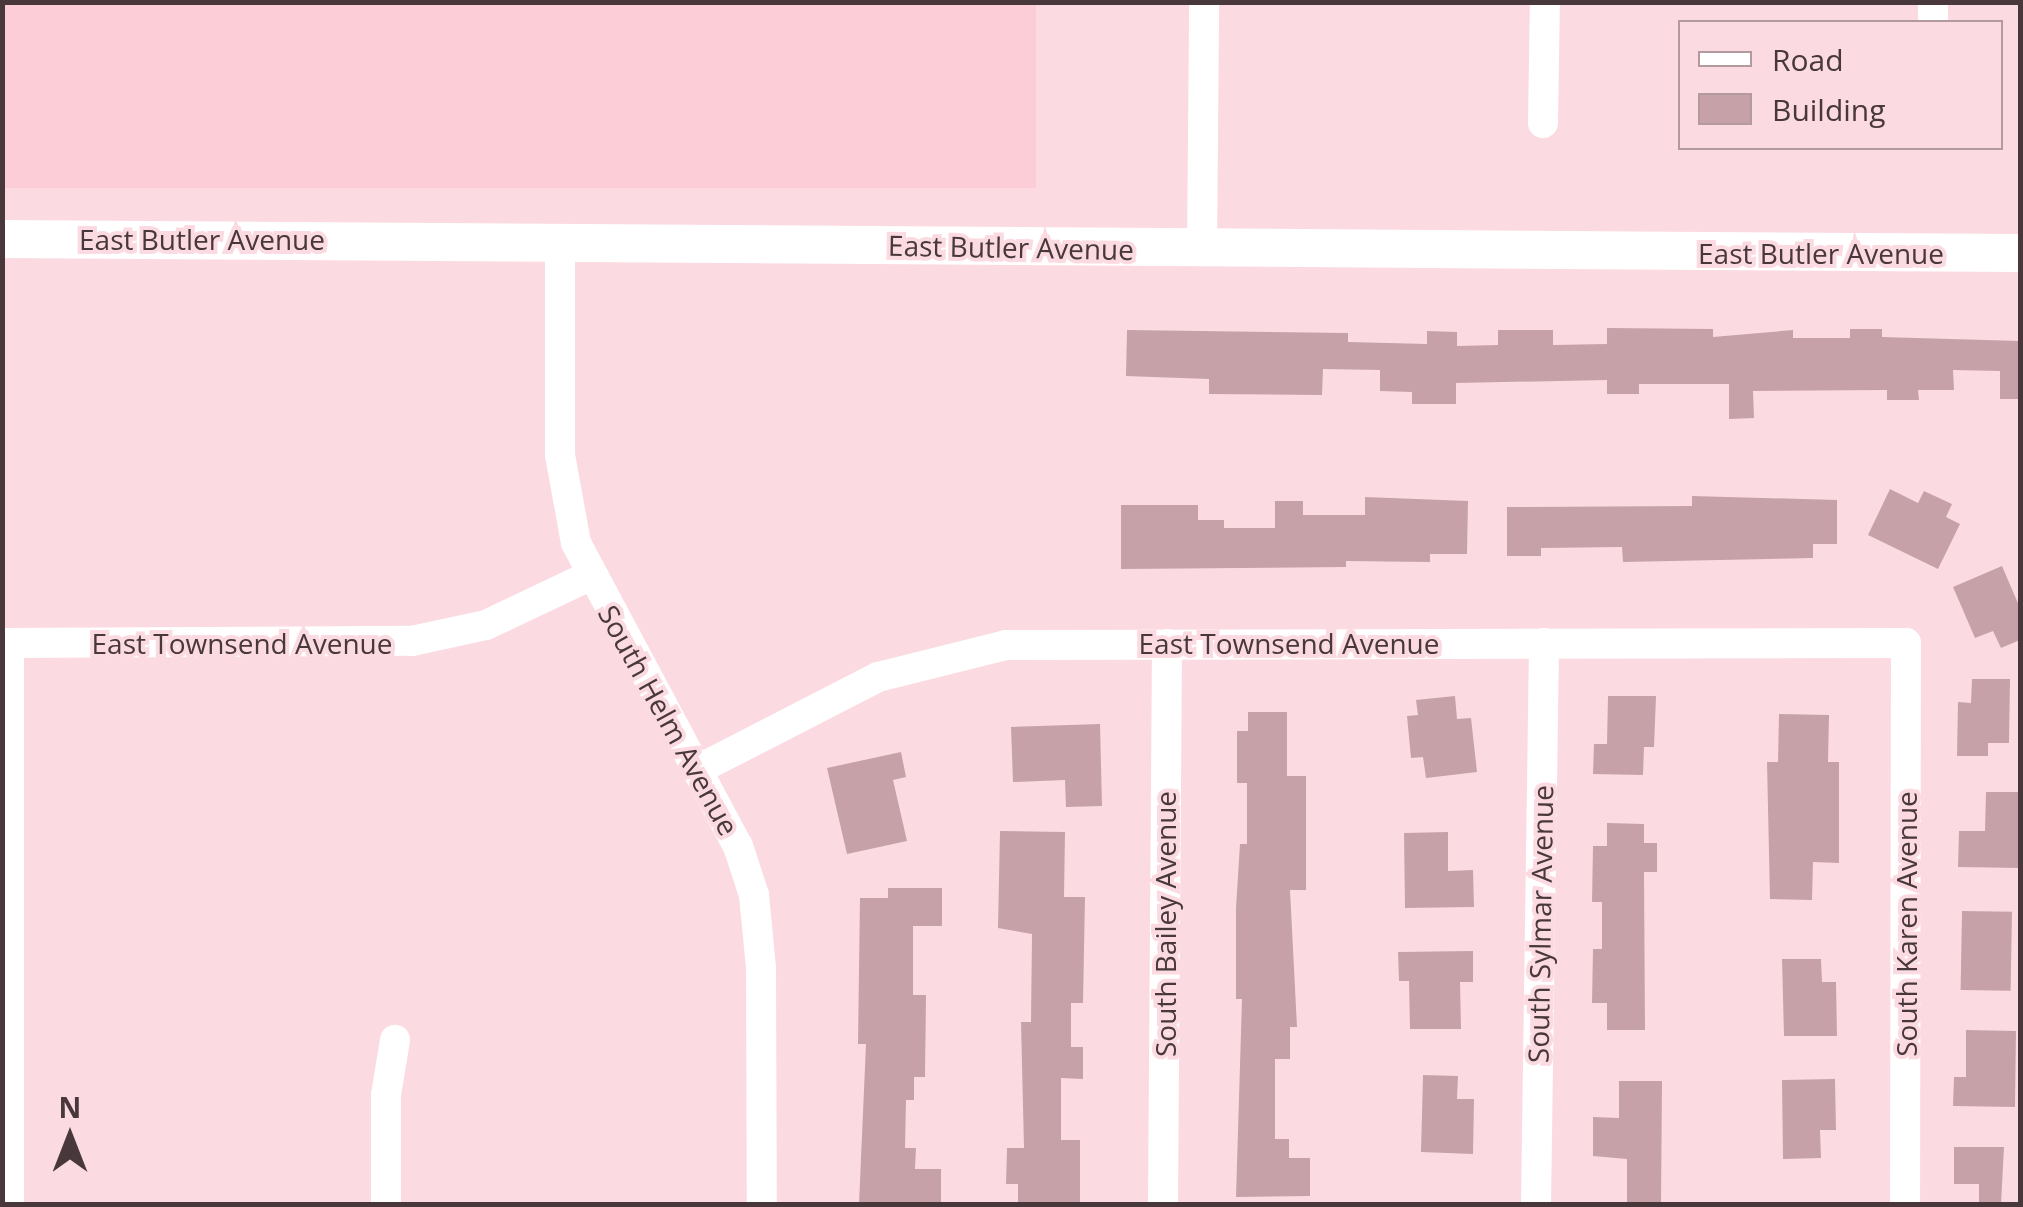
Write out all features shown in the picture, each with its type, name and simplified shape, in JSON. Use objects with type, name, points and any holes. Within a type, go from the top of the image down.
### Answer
[{"type":"street","points":[[1202,250],[1204,2]]},
{"type":"street","points":[[1543,123],[1545,2]]},
{"type":"street","name":"East Butler Avenue","points":[[2,239],[560,239],[1202,250],[2020,253]]},
{"type":"street","name":"South Helm Avenue","points":[[560,239],[560,455],[569,515],[589,576],[738,846],[760,930],[762,1204]]},
{"type":"street","name":"East Townsend Avenue","points":[[6,643],[412,641],[486,624],[589,576]]},
{"type":"street","points":[[6,643],[9,1204]]},
{"type":"street","name":"South Sylmar Avenue","points":[[1536,1204],[1544,643]]},
{"type":"street","name":"East Townsend Avenue","points":[[698,769],[822,700],[913,665],[1006,645],[1906,643]]},
{"type":"street","name":"South Karen Avenue","points":[[1904,1204],[1906,643]]},
{"type":"street","name":"South Bailey Avenue","points":[[1163,1204],[1167,644]]},
{"type":"street","points":[[386,1204],[386,1095],[396,1040]]},
{"type":"shaded area","points":[[3,2],[1036,2],[1036,188],[3,188]]},
{"type":"building","points":[[1607,328],[1713,329],[1713,337],[1793,330],[1793,338],[1850,338],[1850,329],[1882,329],[1882,337],[2020,341],[2020,399],[2000,399],[2000,371],[1953,370],[1954,390],[1918,390],[1919,400],[1887,400],[1887,390],[1753,391],[1754,418],[1729,419],[1729,384],[1639,384],[1639,394],[1607,394],[1607,380],[1456,383],[1456,404],[1412,404],[1412,392],[1380,391],[1380,370],[1323,369],[1322,395],[1209,394],[1209,379],[1126,376],[1127,330],[1348,333],[1348,342],[1427,344],[1427,331],[1457,332],[1457,346],[1498,345],[1498,330],[1553,330],[1553,345],[1607,344]]},
{"type":"building","points":[[1890,489],[1918,503],[1924,491],[1952,504],[1946,517],[1960,524],[1938,569],[1868,535]]},
{"type":"building","points":[[1692,496],[1837,500],[1837,544],[1813,544],[1813,558],[1623,562],[1622,547],[1541,548],[1541,556],[1507,556],[1507,507],[1692,506]]},
{"type":"building","points":[[1365,497],[1468,501],[1467,554],[1430,554],[1430,562],[1346,561],[1346,567],[1121,569],[1121,505],[1198,505],[1198,520],[1224,520],[1224,528],[1275,528],[1275,501],[1303,501],[1303,515],[1365,515]]},
{"type":"building","points":[[2002,566],[2020,608],[2020,640],[2001,648],[1993,631],[1975,638],[1953,587]]},
{"type":"building","points":[[1972,679],[2010,679],[2009,743],[1988,743],[1988,756],[1957,756],[1958,702],[1971,703]]},
{"type":"building","points":[[1455,696],[1457,719],[1471,718],[1477,772],[1426,778],[1423,757],[1411,758],[1407,716],[1418,715],[1416,700]]},
{"type":"building","points":[[1608,696],[1656,696],[1654,747],[1644,747],[1643,775],[1593,774],[1594,744],[1607,744]]},
{"type":"building","points":[[1248,712],[1287,712],[1287,776],[1306,776],[1306,890],[1290,890],[1297,1027],[1290,1027],[1290,1059],[1275,1059],[1275,1139],[1289,1139],[1289,1158],[1310,1158],[1310,1196],[1236,1197],[1242,999],[1236,999],[1236,908],[1240,844],[1247,844],[1247,783],[1237,783],[1237,731],[1248,731]]},
{"type":"building","points":[[1779,714],[1829,715],[1828,762],[1839,762],[1839,863],[1813,862],[1812,900],[1770,899],[1767,762],[1778,762]]},
{"type":"building","points":[[1100,724],[1102,806],[1066,807],[1065,780],[1013,782],[1011,727]]},
{"type":"building","points":[[901,752],[906,777],[893,780],[907,841],[847,854],[827,768]]},
{"type":"building","points":[[1986,792],[2020,792],[2020,868],[1958,867],[1959,831],[1985,831]]},
{"type":"building","points":[[1607,823],[1644,824],[1644,843],[1657,843],[1657,872],[1644,872],[1645,1030],[1607,1030],[1607,1003],[1592,1003],[1593,949],[1602,949],[1602,902],[1592,902],[1593,846],[1607,846]]},
{"type":"building","points":[[1000,831],[1065,832],[1064,897],[1085,897],[1083,1003],[1071,1003],[1071,1047],[1083,1047],[1083,1079],[1061,1078],[1061,1140],[1080,1140],[1080,1204],[1018,1204],[1018,1184],[1006,1184],[1007,1148],[1024,1148],[1021,1022],[1031,1022],[1032,934],[998,928]]},
{"type":"building","points":[[1448,832],[1448,871],[1473,870],[1474,907],[1405,908],[1404,833]]},
{"type":"building","points":[[888,888],[942,888],[942,926],[913,926],[913,995],[926,995],[925,1077],[914,1077],[914,1100],[906,1100],[905,1148],[916,1148],[915,1169],[941,1169],[941,1204],[859,1204],[866,1044],[858,1044],[860,898],[888,898]]},
{"type":"building","points":[[1962,911],[2012,912],[2011,991],[1961,990]]},
{"type":"building","points":[[1473,951],[1473,982],[1460,982],[1461,1029],[1410,1029],[1409,981],[1399,981],[1398,952]]},
{"type":"building","points":[[1782,959],[1821,959],[1822,982],[1836,982],[1837,1036],[1784,1036]]},
{"type":"building","points":[[1966,1030],[2016,1031],[2015,1107],[1953,1106],[1954,1077],[1966,1077]]},
{"type":"building","points":[[1423,1075],[1458,1076],[1457,1099],[1474,1099],[1473,1154],[1421,1152]]},
{"type":"building","points":[[1835,1079],[1836,1130],[1820,1130],[1821,1158],[1783,1159],[1782,1080]]},
{"type":"building","points":[[1619,1081],[1662,1081],[1661,1204],[1627,1204],[1627,1159],[1593,1156],[1593,1117],[1619,1118]]},
{"type":"building","points":[[1954,1147],[2004,1147],[2001,1204],[1979,1204],[1979,1184],[1954,1184]]}]
